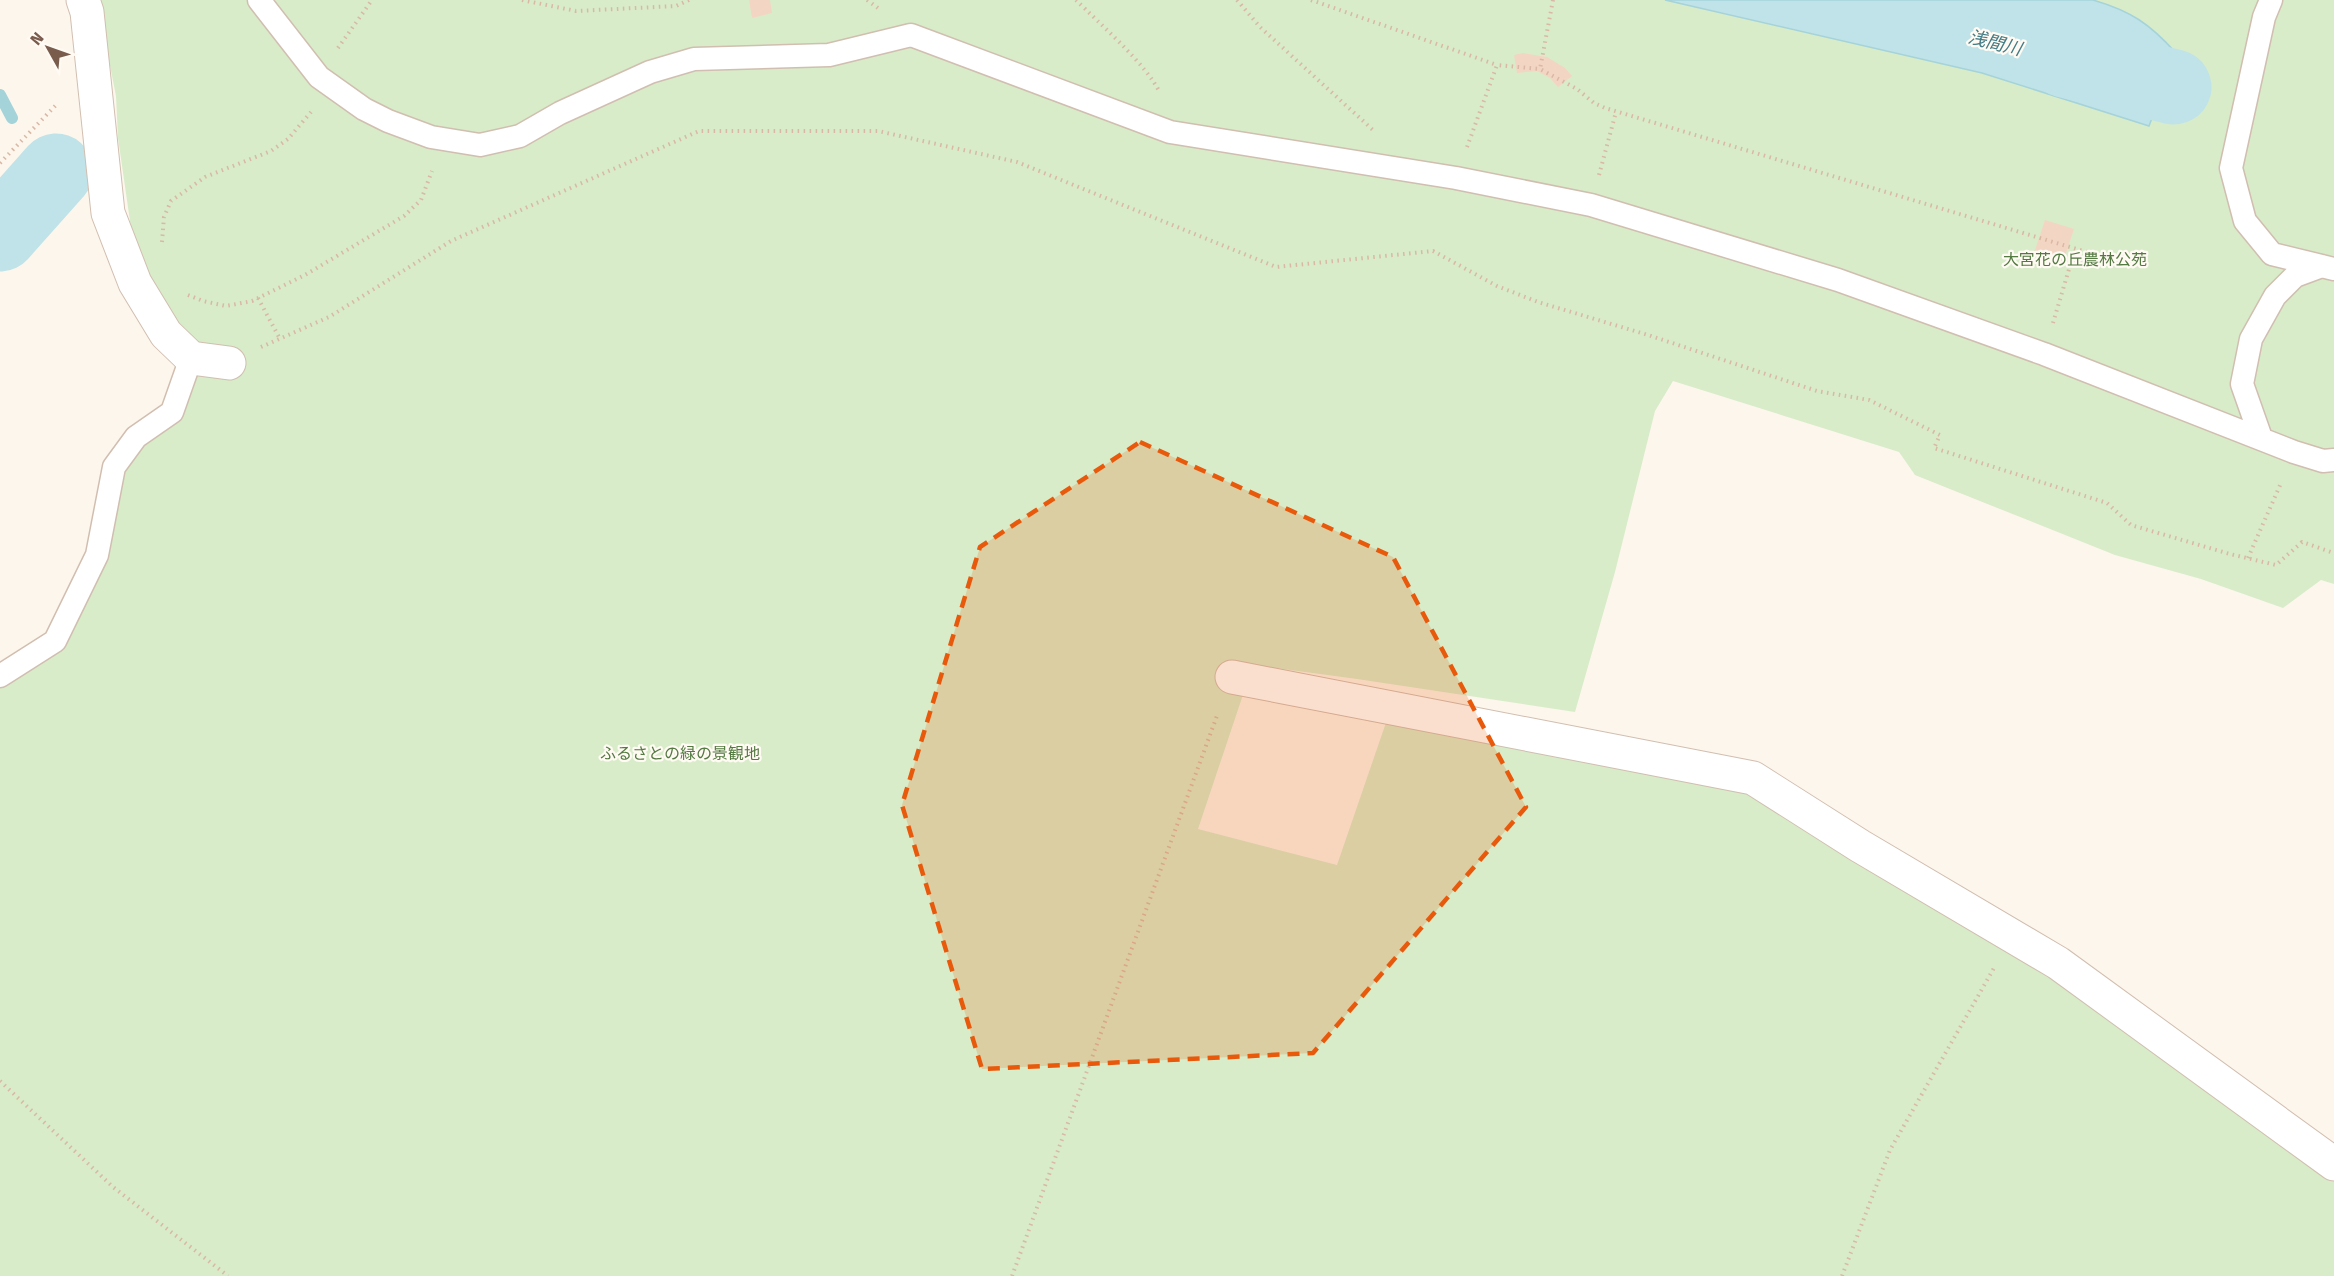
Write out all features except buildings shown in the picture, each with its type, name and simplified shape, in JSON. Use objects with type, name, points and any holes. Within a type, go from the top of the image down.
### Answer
[{"type":"street","points":[[84,0],[108,213],[135,283],[166,334],[191,358],[229,363]]},
{"type":"street","points":[[1232,677],[1753,778],[1860,846],[2058,963],[2334,1164]]},
{"type":"lane","points":[[259,0],[326,81],[364,109],[388,121],[438,138],[480,145],[520,136],[560,113],[650,72],[694,59],[829,55],[911,35],[1129,119],[1170,132],[1400,171],[1456,178],[1591,205],[1838,280],[2044,354],[2294,452],[2323,461],[2334,460]]},
{"type":"lane","points":[[2271,0],[2264,17],[2230,168],[2245,221],[2272,254],[2328,267]]},
{"type":"lane","points":[[2261,438],[2242,384],[2251,339],[2275,296],[2295,276],[2328,267]]},
{"type":"lane","points":[[0,676],[55,641],[97,555],[114,467],[136,437],[172,412],[191,358]]},
{"type":"path","points":[[163,249],[164,217],[171,201],[205,177],[271,151],[288,139],[326,81],[332,56],[372,0]]},
{"type":"path","points":[[522,0],[576,11],[675,6],[689,0]]},
{"type":"path","points":[[1076,0],[1156,84],[1168,111],[1170,132]]},
{"type":"path","points":[[1237,0],[1260,27],[1380,136],[1400,171]]},
{"type":"path","points":[[1311,0],[1497,65],[1540,69],[1577,89],[1594,103],[1616,112],[2100,256]]},
{"type":"path","points":[[1540,69],[1554,0]]},
{"type":"path","points":[[0,163],[93,65]]},
{"type":"path","points":[[1456,178],[1497,65]]},
{"type":"path","points":[[1591,205],[1616,112]]},
{"type":"path","points":[[229,363],[329,317],[451,241],[699,131],[878,131],[1017,162],[1276,267],[1433,251],[1497,286],[1538,302],[1648,335],[1817,391],[1869,400],[1940,435],[1934,448],[2107,503],[2131,525],[2229,554],[2276,565],[2302,542],[2334,553]]},
{"type":"path","points":[[186,294],[203,301],[226,306],[258,298],[326,263],[404,216],[421,200],[431,177],[438,138]]},
{"type":"path","points":[[2044,354],[2075,249]]},
{"type":"path","points":[[258,298],[280,339]]},
{"type":"path","points":[[2248,558],[2294,452]]},
{"type":"path","points":[[1012,1276],[1232,677]]},
{"type":"path","points":[[1842,1276],[1890,1150],[2012,936]]},
{"type":"path","points":[[0,1081],[113,1187],[228,1276]]},
{"type":"highlighted area","points":[[1140,442],[1393,557],[1526,807],[1313,1053],[982,1069],[902,805],[980,547]]},
{"type":"green space","name":"ふるさとの緑の景観地","points":[[97,0],[2334,0],[2334,584],[2321,580],[2283,608],[2201,579],[2115,555],[1915,475],[1899,452],[1673,381],[1655,411],[1615,572],[1575,712],[1253,665],[1198,829],[1337,865],[1391,708],[1753,778],[2012,936],[2334,1177],[2334,1276],[0,1276],[0,676],[55,641],[97,555],[114,467],[172,412],[198,352],[153,297],[132,235],[118,138],[116,96]]},
{"type":"water","points":[[1665,0],[2093,0],[2139,20],[2176,53],[2149,126],[1982,73]]},
{"type":"waterway","name":"浅間川","points":[[2065,60],[2174,87]]},
{"type":"waterway","points":[[0,95],[12,118]]},
{"type":"waterway","name":"浅間川","points":[[0,234],[56,171]]},
{"type":"park label","name":"大宮花の丘農林公苑","points":[[2075,259]]}]
